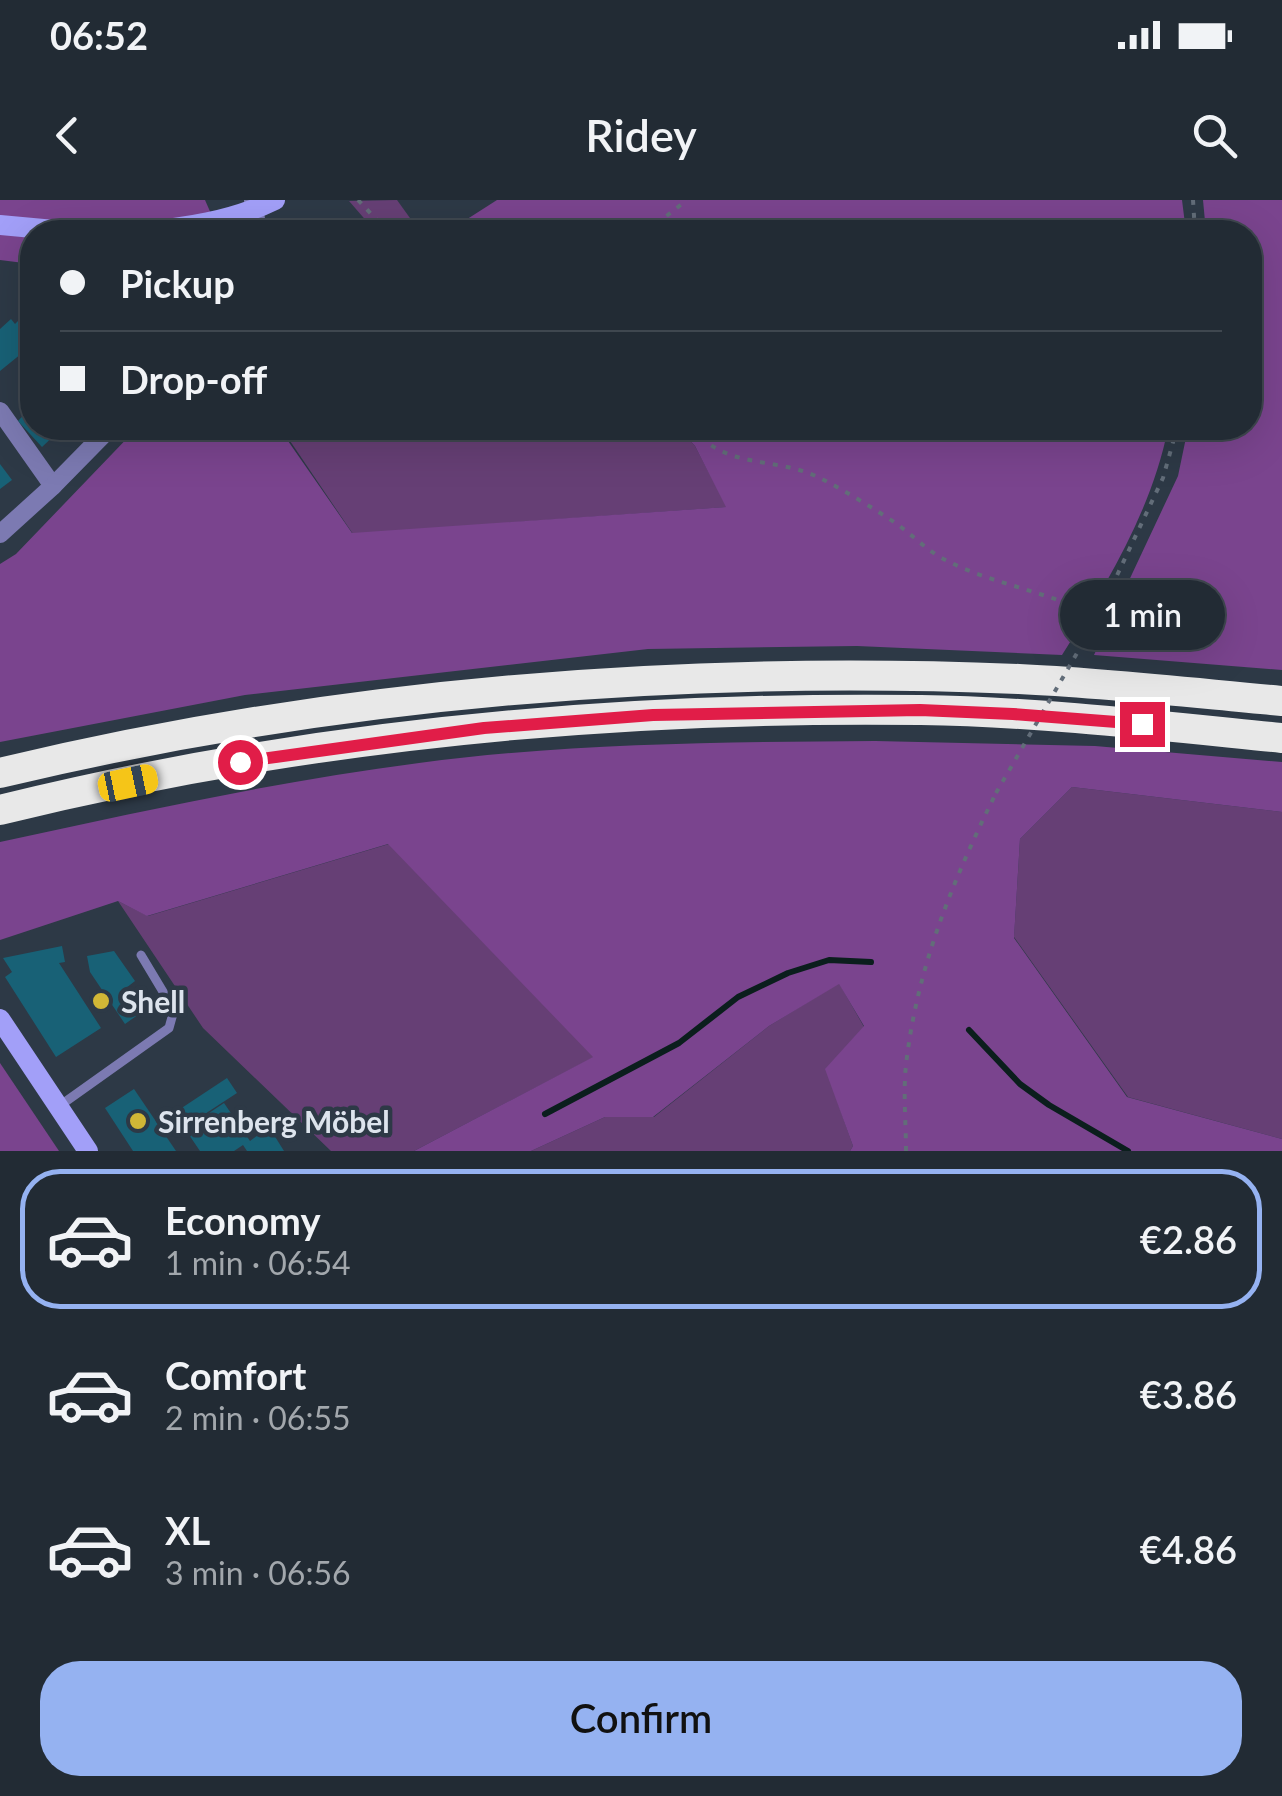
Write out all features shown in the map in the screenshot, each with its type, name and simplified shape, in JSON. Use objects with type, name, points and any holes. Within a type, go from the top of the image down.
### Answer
[{"type":"highway","points":[[0,773],[256,720],[453,696],[689,678],[1017,679],[1282,701]]},
{"type":"highway","points":[[0,810],[201,768],[318,750],[484,728],[653,715],[957,711],[1282,738]]},
{"type":"main road","points":[[207,220],[261,203]]},
{"type":"main road","points":[[0,1019],[88,1151]]},
{"type":"street","points":[[0,411],[20,439]]},
{"type":"street","points":[[20,440],[53,486]]},
{"type":"street","points":[[0,534],[98,440]]},
{"type":"lane","points":[[58,1106],[169,1028],[174,1010],[141,956]]},
{"type":"path","points":[[358,200],[377,220]]},
{"type":"path","points":[[661,220],[687,200]]},
{"type":"path","points":[[704,440],[730,457],[816,476],[896,524],[940,557],[993,580],[1068,601],[1096,620]]},
{"type":"path","points":[[906,1151],[905,1070],[926,960],[956,873],[996,793],[1096,620],[1164,478],[1174,440]]},
{"type":"path","points":[[1096,620],[1142,605],[1188,612]]},
{"type":"shaded area","points":[[0,200],[205,200],[214,220],[20,220],[20,262],[0,260]]},
{"type":"shaded area","points":[[397,200],[411,220],[366,220],[349,201]]},
{"type":"shaded area","points":[[497,200],[1182,200],[1184,220],[466,220]]},
{"type":"shaded area","points":[[1203,200],[1282,200],[1282,670],[1094,655],[1178,476],[1186,440],[1262,440],[1262,220],[1205,220]]},
{"type":"shaded area","points":[[125,440],[287,440],[352,533],[726,507],[690,440],[1165,440],[1139,517],[1111,574],[1062,655],[857,646],[648,649],[245,695],[0,742],[0,564],[16,554]]},
{"type":"shaded area","points":[[289,440],[690,440],[727,507],[353,534]]},
{"type":"shaded area","points":[[875,741],[1095,746],[1282,762],[1282,812],[1072,787],[1020,839],[1014,938],[1127,1097],[1282,1139],[1282,1151],[850,1151],[853,1146],[825,1069],[864,1026],[839,984],[769,1026],[653,1117],[605,1117],[531,1151],[414,1151],[593,1057],[388,844],[147,916],[118,901],[0,940],[0,842],[261,788],[476,756],[647,745]]},
{"type":"shaded area","points":[[1072,787],[1282,812],[1282,1139],[1128,1097],[1014,937],[1020,839]]},
{"type":"shaded area","points":[[389,844],[594,1057],[414,1151],[331,1151],[203,1028],[118,901],[148,916]]},
{"type":"shaded area","points":[[839,983],[864,1027],[826,1069],[853,1146],[850,1151],[531,1151],[605,1117],[654,1117],[769,1026]]},
{"type":"shaded area","points":[[0,1063],[59,1151],[0,1151]]},
{"type":"building","points":[[11,319],[15,324],[20,319],[20,355],[0,371],[0,329]]},
{"type":"building","points":[[0,464],[12,480],[0,489]]},
{"type":"building","points":[[62,946],[65,962],[59,963],[101,1028],[56,1057],[5,977],[12,972],[3,958]]},
{"type":"building","points":[[114,951],[135,981],[126,988],[142,1012],[125,1024],[90,972],[87,956]]},
{"type":"building","points":[[227,1078],[237,1093],[171,1136],[162,1121]]},
{"type":"building","points":[[134,1089],[176,1151],[133,1151],[105,1108]]},
{"type":"building","points":[[224,1103],[250,1141],[269,1127],[284,1151],[247,1151],[243,1145],[234,1151],[200,1151],[185,1129]]},
{"type":"waterway","points":[[545,1114],[679,1043],[738,997],[788,973],[829,960],[871,962]]},
{"type":"waterway","points":[[969,1030],[1020,1084],[1128,1151]]},
{"type":"place","name":"Shell","points":[[101,1001]]},
{"type":"place","name":"Sirrenberg Möbel","points":[[138,1121]]},
{"type":"route","points":[[240,762],[484,728],[653,715],[920,710],[1142,724]]}]
